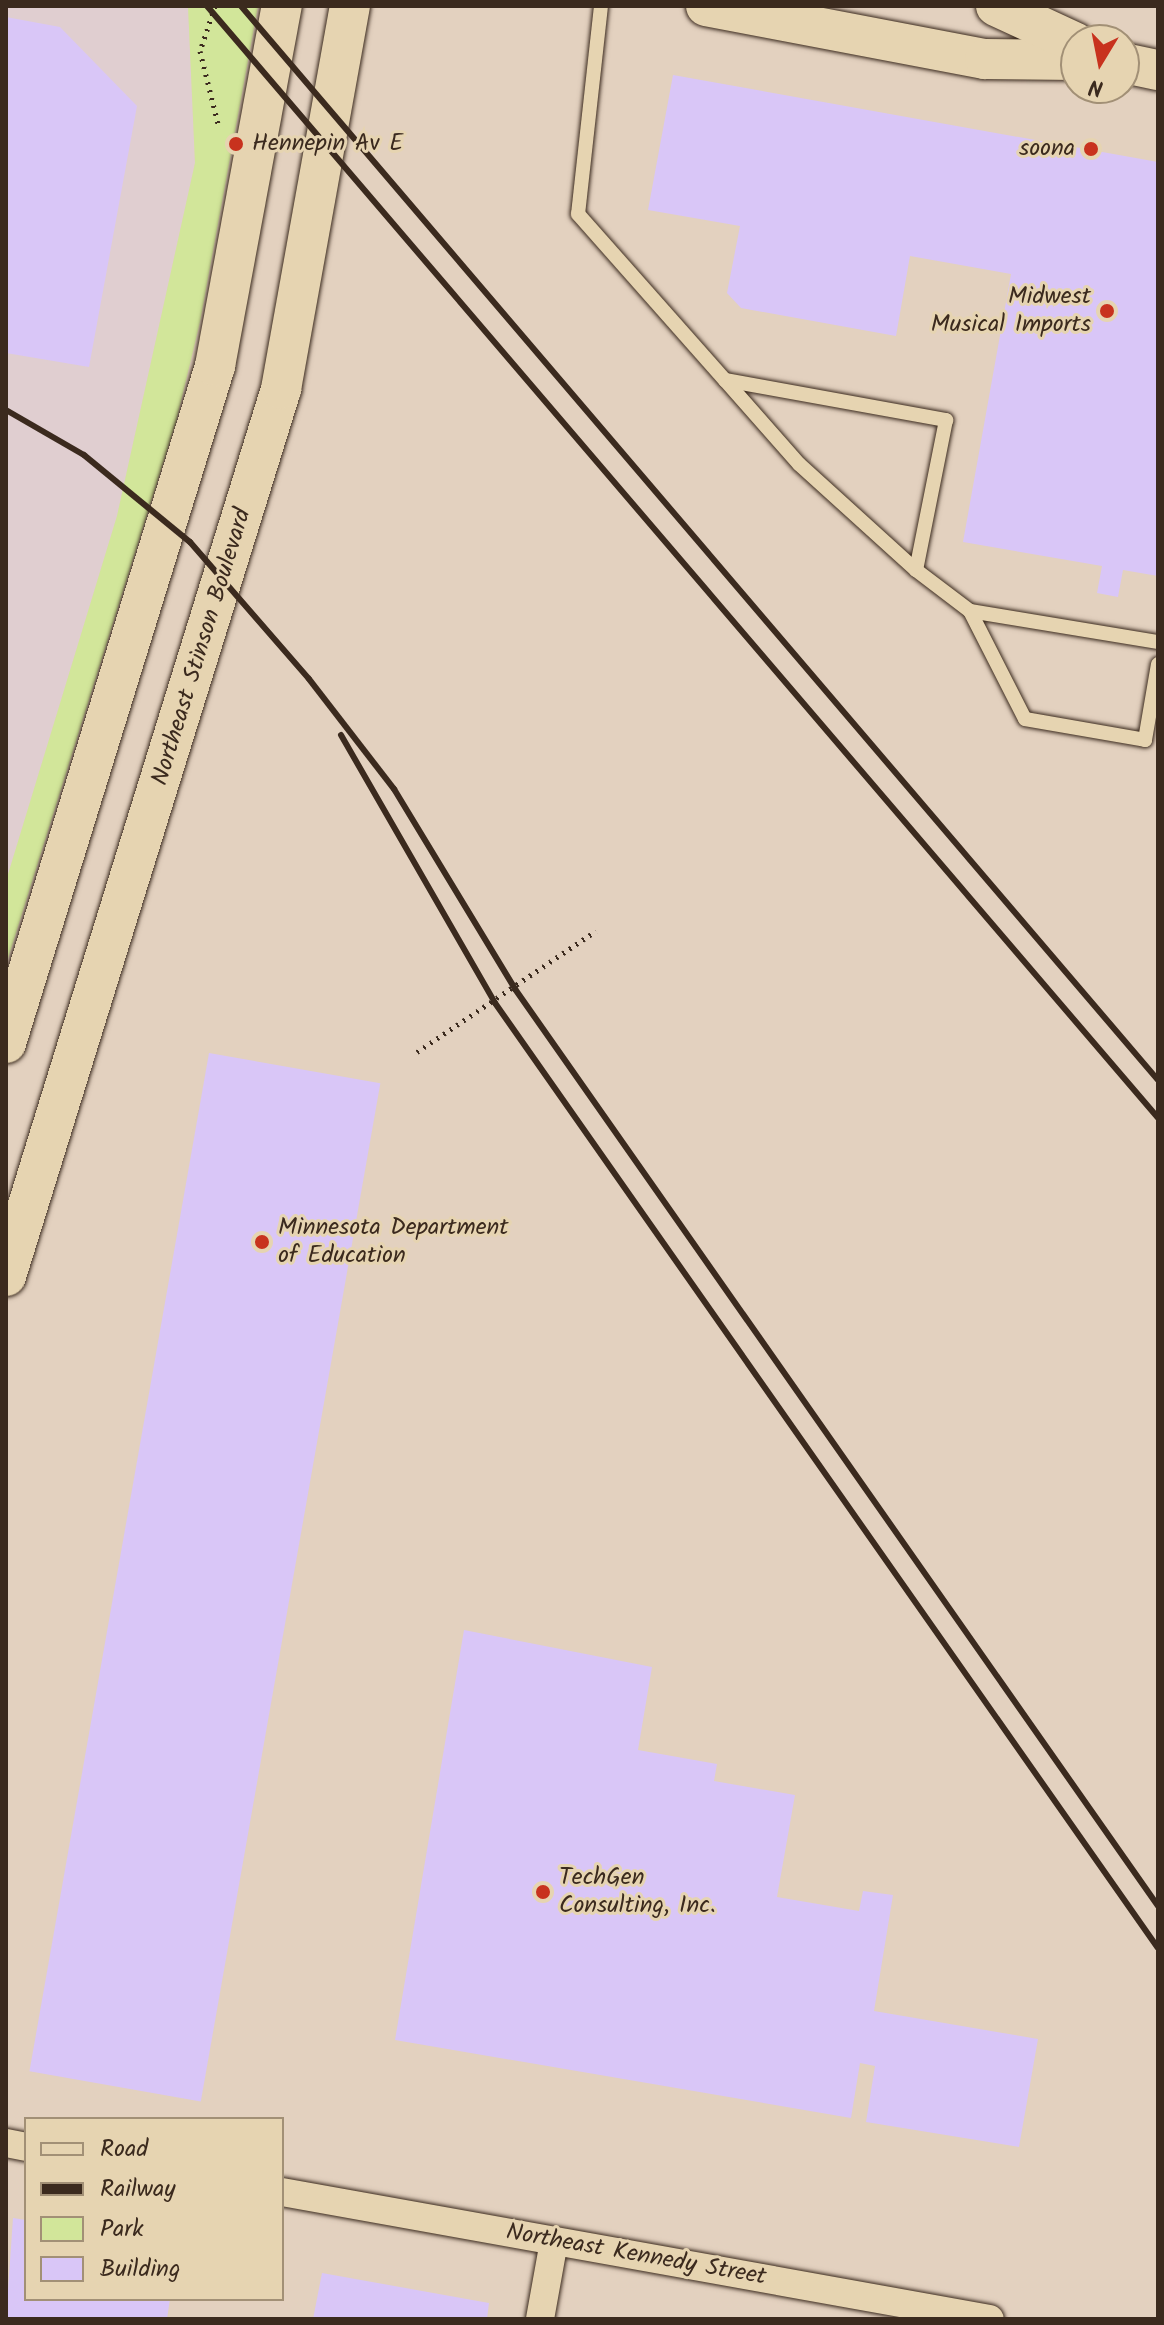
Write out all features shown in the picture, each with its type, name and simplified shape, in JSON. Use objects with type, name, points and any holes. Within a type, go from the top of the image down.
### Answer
[{"type":"main road","points":[[6,1041],[215,366],[282,6]]},
{"type":"main road","name":"Northeast Stinson Boulevard","points":[[6,1276],[281,389],[350,6]]},
{"type":"main road","points":[[706,6],[985,59],[1060,60]]},
{"type":"main road","points":[[996,6],[1060,36]]},
{"type":"street","name":"Northeast Kennedy Street","points":[[284,2192],[990,2319]]},
{"type":"street","points":[[540,2319],[554,2241]]},
{"type":"lane","points":[[601,6],[578,214],[799,464],[916,570],[970,611],[1025,719],[1145,740],[1158,664]]},
{"type":"lane","points":[[725,380],[946,420],[916,570]]},
{"type":"lane","points":[[970,611],[1158,642]]},
{"type":"path","points":[[215,6],[200,51],[222,142]]},
{"type":"path","points":[[417,1052],[596,931]]},
{"type":"shaded area","points":[[6,6],[188,6],[195,163],[117,516],[6,881]]},
{"type":"green space","points":[[188,6],[258,6],[200,322],[176,422],[6,965],[6,881],[117,516],[195,163]]},
{"type":"building","points":[[6,17],[60,27],[137,106],[89,367],[6,353]]},
{"type":"building","points":[[673,75],[1158,162],[1158,576],[1123,570],[1118,597],[1097,593],[1102,566],[963,542],[1011,274],[910,256],[896,336],[741,308],[727,293],[740,226],[648,210]]},
{"type":"building","points":[[209,1053],[380,1083],[201,2102],[29,2071]]},
{"type":"building","points":[[464,1630],[652,1667],[638,1750],[717,1764],[714,1781],[795,1795],[777,1897],[859,1911],[863,1891],[893,1895],[874,2011],[1038,2039],[1019,2147],[866,2122],[875,2066],[860,2063],[851,2118],[395,2040]]},
{"type":"building","points":[[13,2218],[24,2220],[24,2301],[170,2301],[167,2319],[6,2319]]},
{"type":"building","points":[[322,2273],[489,2303],[487,2319],[313,2319]]},
{"type":"railway","points":[[207,6],[1158,1118]]},
{"type":"railway","points":[[241,6],[1158,1080]]},
{"type":"railway","points":[[6,410],[84,455],[190,542],[309,679],[394,789],[515,989],[1158,1906]]},
{"type":"railway","points":[[341,735],[495,1003],[1158,1948]]},
{"type":"place","name":"Hennepin Av E","points":[[236,144]]},
{"type":"place","name":"soona","points":[[1091,149]]},
{"type":"place","name":"Midwest Musical Imports","points":[[1107,311]]},
{"type":"place","name":"Minnesota Department of Education","points":[[262,1242]]},
{"type":"place","name":"TechGen Consulting, Inc.","points":[[543,1892]]}]
